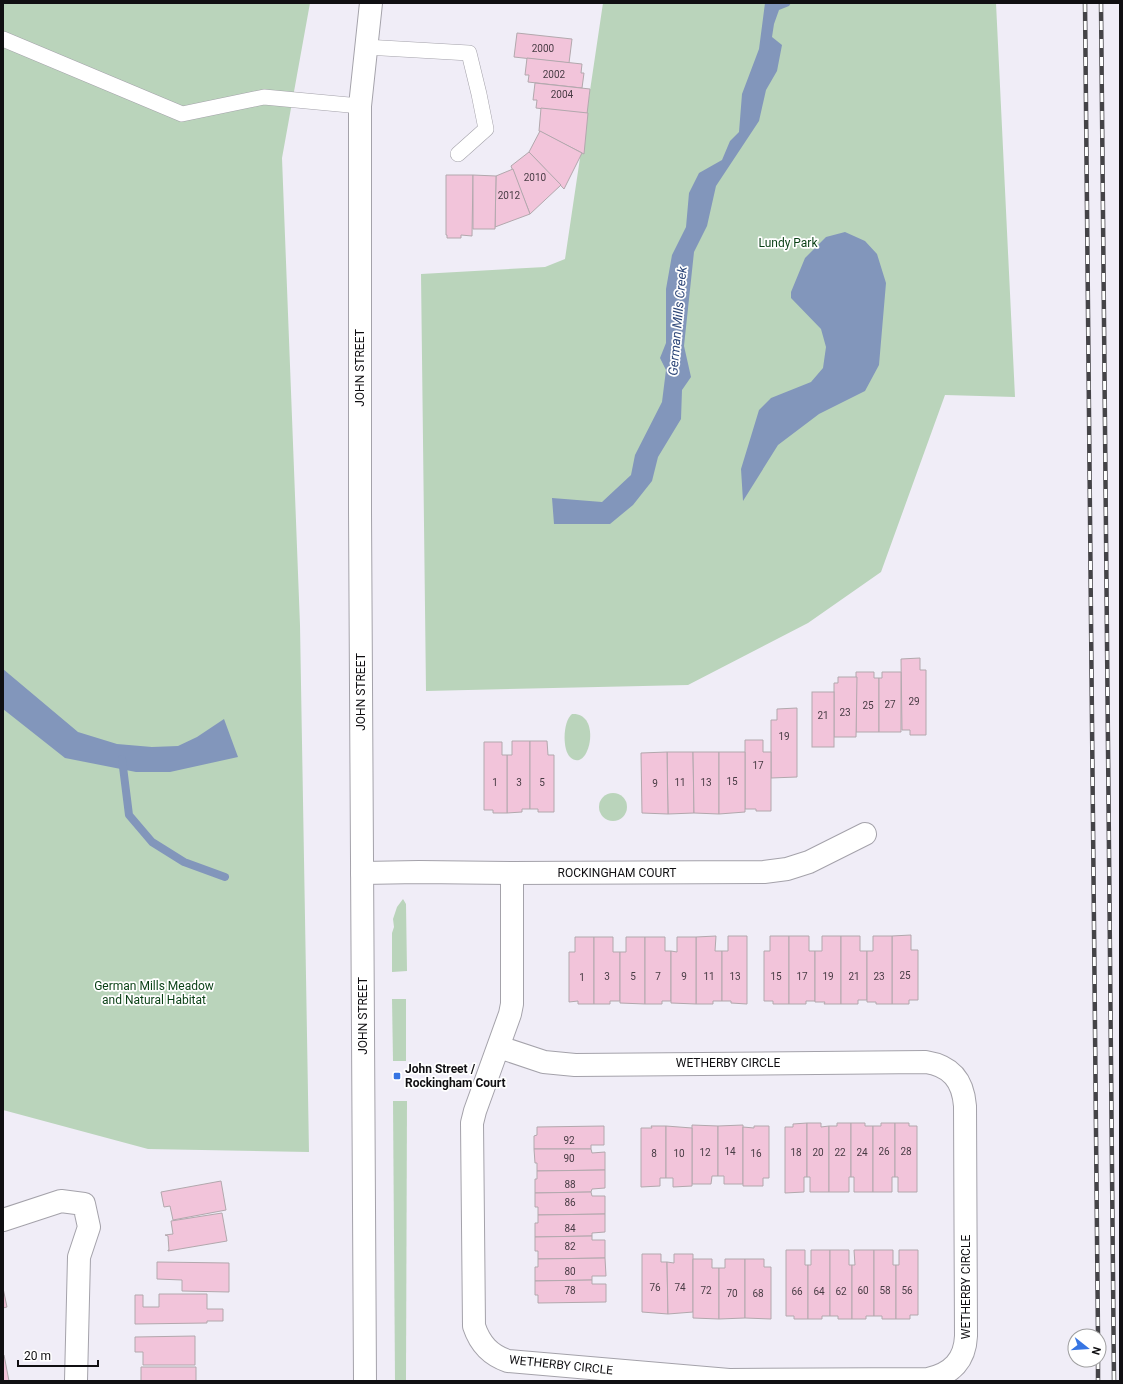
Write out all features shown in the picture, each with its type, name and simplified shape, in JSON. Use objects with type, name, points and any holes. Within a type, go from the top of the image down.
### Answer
[{"type":"street","name":"JOHN STREET","points":[[365,1381],[360,512],[360,106],[365,47],[371,3]]},
{"type":"street","name":"ROCKINGHAM COURT","points":[[362,873],[408,872],[512,874],[764,872],[787,869],[809,862],[865,834]]},
{"type":"street","name":"WETHERBY CIRCLE","points":[[499,1047],[551,1064],[926,1062],[937,1064],[947,1069],[960,1083],[964,1094],[966,1346],[959,1362],[945,1373],[928,1379],[722,1379],[508,1361],[492,1353],[480,1342],[474,1326],[472,1123],[499,1047],[512,1004],[512,874]]},
{"type":"street","points":[[3,1220],[61,1201],[84,1204],[89,1227],[79,1257],[76,1381]]},
{"type":"lane","points":[[3,39],[182,114],[264,97],[360,106]]},
{"type":"lane","points":[[365,47],[469,53],[486,129],[458,154]]},
{"type":"green space","name":"German Mills Meadow and Natural Habitat","points":[[3,3],[310,3],[282,158],[300,625],[309,1152],[148,1149],[3,1110]]},
{"type":"green space","name":"Lundy Park","points":[[603,3],[996,3],[1015,397],[945,395],[881,572],[808,623],[688,685],[426,691],[421,274],[545,267],[565,259]]},
{"type":"green space","points":[[572,714],[582,716],[587,722],[590,731],[590,742],[587,751],[583,758],[577,760],[570,757],[567,753],[565,742],[565,729]]},
{"type":"green space","points":[[613,793],[619,794],[623,797],[626,801],[626,813],[623,817],[619,820],[613,821],[607,820],[603,817],[600,813],[599,807],[600,801],[603,797],[607,794]]},
{"type":"green space","points":[[403,899],[406,904],[407,971],[392,972],[393,919],[397,907]]},
{"type":"green space","points":[[392,999],[406,999],[406,1061],[393,1061]]},
{"type":"green space","points":[[393,1101],[407,1101],[406,1381],[395,1381]]},
{"type":"water","name":"German Mills Creek","points":[[765,3],[791,3],[789,6],[779,10],[774,24],[772,37],[782,45],[777,71],[766,90],[759,121],[716,186],[707,226],[694,252],[684,346],[691,377],[682,390],[681,419],[658,457],[652,481],[633,505],[610,524],[554,524],[552,498],[602,502],[631,475],[635,455],[662,402],[666,370],[660,358],[666,343],[666,289],[672,255],[686,227],[689,193],[699,173],[722,160],[730,141],[739,132],[742,94],[759,49]]},
{"type":"water","points":[[845,232],[865,241],[877,254],[886,283],[879,365],[865,391],[819,414],[778,445],[743,501],[741,469],[759,410],[771,398],[811,382],[823,368],[826,347],[821,329],[791,298],[791,292],[805,258],[826,237]]},
{"type":"water","points":[[3,669],[78,732],[117,744],[152,747],[178,746],[197,737],[224,719],[238,757],[170,772],[136,772],[65,758],[3,709]]},
{"type":"building","points":[[517,33],[572,39],[569,63],[514,57]]},
{"type":"building","points":[[527,58],[582,64],[581,73],[584,73],[582,88],[528,82],[529,75],[525,75]]},
{"type":"building","points":[[535,83],[590,89],[587,114],[536,108],[537,100],[533,100]]},
{"type":"building","points":[[541,108],[588,113],[584,154],[539,131]]},
{"type":"building","points":[[540,131],[582,153],[564,189],[529,152]]},
{"type":"building","points":[[529,152],[561,185],[530,214],[511,166]]},
{"type":"building","points":[[513,169],[530,214],[495,227],[496,176]]},
{"type":"building","points":[[446,175],[473,175],[472,236],[461,235],[461,238],[447,238]]},
{"type":"building","points":[[473,175],[496,176],[495,229],[473,229]]},
{"type":"building","points":[[920,658],[920,670],[926,670],[926,735],[910,735],[910,730],[902,730],[901,659]]},
{"type":"building","points":[[856,672],[874,672],[874,678],[879,678],[879,732],[856,732]]},
{"type":"building","points":[[882,672],[901,672],[901,732],[879,732],[879,678],[882,678]]},
{"type":"building","points":[[838,677],[857,677],[856,737],[834,737],[834,683],[838,683]]},
{"type":"building","points":[[812,692],[834,692],[834,747],[812,747]]},
{"type":"building","points":[[797,708],[797,777],[771,778],[771,720],[777,720],[777,709]]},
{"type":"building","points":[[745,740],[763,740],[763,752],[771,752],[771,811],[745,809]]},
{"type":"building","points":[[512,741],[530,741],[530,809],[522,809],[522,812],[507,813],[507,755],[512,755]]},
{"type":"building","points":[[530,741],[547,741],[548,755],[554,755],[554,812],[538,812],[538,809],[530,809]]},
{"type":"building","points":[[484,742],[502,742],[502,755],[507,755],[507,813],[493,813],[493,810],[484,810]]},
{"type":"building","points":[[667,752],[693,752],[694,813],[668,814]]},
{"type":"building","points":[[667,752],[668,814],[642,813],[641,753]]},
{"type":"building","points":[[693,752],[719,752],[719,814],[694,813]]},
{"type":"building","points":[[719,752],[745,752],[745,812],[719,814]]},
{"type":"building","points":[[911,935],[911,950],[918,950],[918,1000],[909,1000],[909,1004],[892,1004],[892,936]]},
{"type":"building","points":[[716,936],[715,951],[722,951],[722,1001],[713,1001],[713,1004],[696,1004],[696,937]]},
{"type":"building","points":[[728,936],[747,936],[747,1004],[722,1001],[722,951],[728,951]]},
{"type":"building","points":[[770,936],[789,936],[789,1004],[773,1004],[773,1001],[764,1001],[764,951],[770,951]]},
{"type":"building","points":[[789,936],[809,936],[809,951],[815,951],[815,1001],[806,1001],[806,1004],[789,1004]]},
{"type":"building","points":[[822,936],[841,936],[841,1004],[824,1004],[825,1002],[815,1002],[815,951],[822,951]]},
{"type":"building","points":[[841,936],[860,936],[860,951],[867,951],[867,1000],[858,1000],[858,1004],[841,1004]]},
{"type":"building","points":[[873,936],[892,936],[892,1004],[876,1004],[876,1002],[867,1002],[867,951],[873,951]]},
{"type":"building","points":[[575,937],[594,937],[594,1004],[578,1004],[578,1001],[569,1002],[569,952],[575,952]]},
{"type":"building","points":[[594,937],[613,937],[613,952],[620,952],[620,1001],[610,1001],[610,1004],[594,1004]]},
{"type":"building","points":[[626,937],[645,937],[645,1004],[620,1003],[620,952],[626,952]]},
{"type":"building","points":[[645,937],[665,937],[665,951],[671,951],[671,1001],[662,1001],[662,1004],[645,1004]]},
{"type":"building","points":[[677,937],[696,937],[696,1004],[671,1003],[671,951],[677,952]]},
{"type":"building","points":[[807,1123],[807,1177],[804,1177],[804,1192],[785,1193],[785,1127],[793,1127],[793,1124]]},
{"type":"building","points":[[807,1123],[821,1123],[821,1127],[829,1126],[829,1192],[810,1192],[810,1177],[807,1177]]},
{"type":"building","points":[[837,1123],[851,1123],[851,1177],[849,1177],[849,1192],[829,1192],[829,1126],[837,1126]]},
{"type":"building","points":[[851,1123],[865,1123],[865,1126],[873,1126],[873,1192],[854,1192],[854,1177],[851,1177]]},
{"type":"building","points":[[881,1123],[895,1123],[895,1177],[892,1177],[892,1192],[873,1192],[873,1126],[881,1126]]},
{"type":"building","points":[[895,1123],[909,1123],[909,1126],[917,1126],[917,1192],[898,1192],[898,1177],[895,1177]]},
{"type":"building","points":[[692,1125],[718,1126],[718,1176],[712,1176],[711,1184],[692,1184]]},
{"type":"building","points":[[743,1125],[743,1184],[724,1184],[724,1176],[718,1176],[718,1126]]},
{"type":"building","points":[[604,1126],[604,1145],[591,1145],[591,1149],[534,1149],[534,1136],[537,1135],[537,1127]]},
{"type":"building","points":[[651,1126],[666,1126],[666,1178],[660,1178],[660,1186],[641,1187],[641,1128],[652,1128]]},
{"type":"building","points":[[666,1126],[692,1128],[692,1186],[673,1187],[673,1178],[666,1178]]},
{"type":"building","points":[[754,1126],[769,1126],[769,1178],[763,1178],[763,1186],[743,1186],[743,1127],[754,1128]]},
{"type":"building","points":[[534,1149],[591,1149],[592,1153],[605,1152],[605,1170],[537,1171]]},
{"type":"building","points":[[605,1170],[605,1188],[592,1189],[591,1192],[535,1193],[535,1179],[537,1179],[537,1171]]},
{"type":"building","points":[[221,1181],[226,1210],[173,1220],[170,1206],[164,1207],[161,1192]]},
{"type":"building","points":[[591,1192],[592,1196],[605,1196],[605,1214],[538,1215],[538,1207],[535,1207],[535,1193]]},
{"type":"building","points":[[222,1213],[227,1241],[168,1251],[168,1236],[165,1235],[173,1234],[171,1221]]},
{"type":"building","points":[[605,1214],[605,1232],[592,1233],[592,1236],[535,1237],[535,1223],[538,1223],[538,1215]]},
{"type":"building","points":[[592,1236],[592,1240],[605,1240],[605,1258],[538,1259],[538,1251],[535,1251],[535,1237]]},
{"type":"building","points":[[786,1250],[805,1250],[805,1265],[808,1265],[808,1319],[794,1319],[794,1316],[786,1316]]},
{"type":"building","points":[[811,1250],[830,1250],[830,1316],[822,1316],[822,1319],[808,1319],[808,1265],[811,1265]]},
{"type":"building","points":[[830,1250],[849,1250],[849,1265],[852,1265],[852,1319],[838,1319],[838,1316],[830,1316]]},
{"type":"building","points":[[854,1250],[874,1250],[874,1316],[866,1316],[866,1319],[852,1319],[852,1265],[855,1265]]},
{"type":"building","points":[[874,1250],[893,1250],[893,1265],[896,1265],[896,1319],[882,1319],[882,1316],[874,1316]]},
{"type":"building","points":[[899,1250],[918,1250],[918,1315],[910,1315],[910,1319],[896,1319],[896,1265],[899,1265]]},
{"type":"building","points":[[642,1254],[661,1254],[661,1262],[667,1262],[668,1314],[642,1312]]},
{"type":"building","points":[[674,1254],[693,1254],[693,1312],[668,1314],[667,1262],[674,1263]]},
{"type":"building","points":[[605,1258],[606,1276],[592,1276],[592,1280],[535,1281],[535,1267],[538,1267],[538,1259]]},
{"type":"building","points":[[693,1259],[712,1259],[712,1268],[719,1268],[719,1319],[693,1318]]},
{"type":"building","points":[[725,1259],[745,1259],[745,1318],[719,1319],[719,1268],[725,1268]]},
{"type":"building","points":[[745,1259],[764,1259],[764,1267],[771,1267],[771,1319],[745,1318]]},
{"type":"building","points":[[157,1262],[229,1263],[229,1292],[182,1291],[182,1280],[157,1279]]},
{"type":"building","points":[[592,1280],[592,1284],[606,1284],[606,1302],[538,1303],[538,1295],[535,1295],[535,1281]]},
{"type":"building","points":[[3,1288],[7,1307],[3,1308]]},
{"type":"building","points":[[159,1294],[207,1294],[207,1309],[223,1309],[223,1321],[207,1321],[207,1323],[135,1324],[135,1295],[143,1295],[143,1307],[159,1307]]},
{"type":"building","points":[[195,1336],[195,1365],[143,1365],[143,1352],[135,1352],[135,1337]]},
{"type":"building","points":[[4,1355],[9,1381],[3,1381]]},
{"type":"building","points":[[141,1367],[196,1367],[196,1381],[141,1381]]},
{"type":"waterway","points":[[122,759],[129,815],[152,842],[184,862],[225,877]]},
{"type":"railway","points":[[1085,3],[1098,1328]]},
{"type":"railway","points":[[1101,3],[1114,1381]]},
{"type":"railway","points":[[1098,1368],[1098,1381]]},
{"type":"place","name":"John Street / Rockingham Court","points":[[397,1076]]}]
